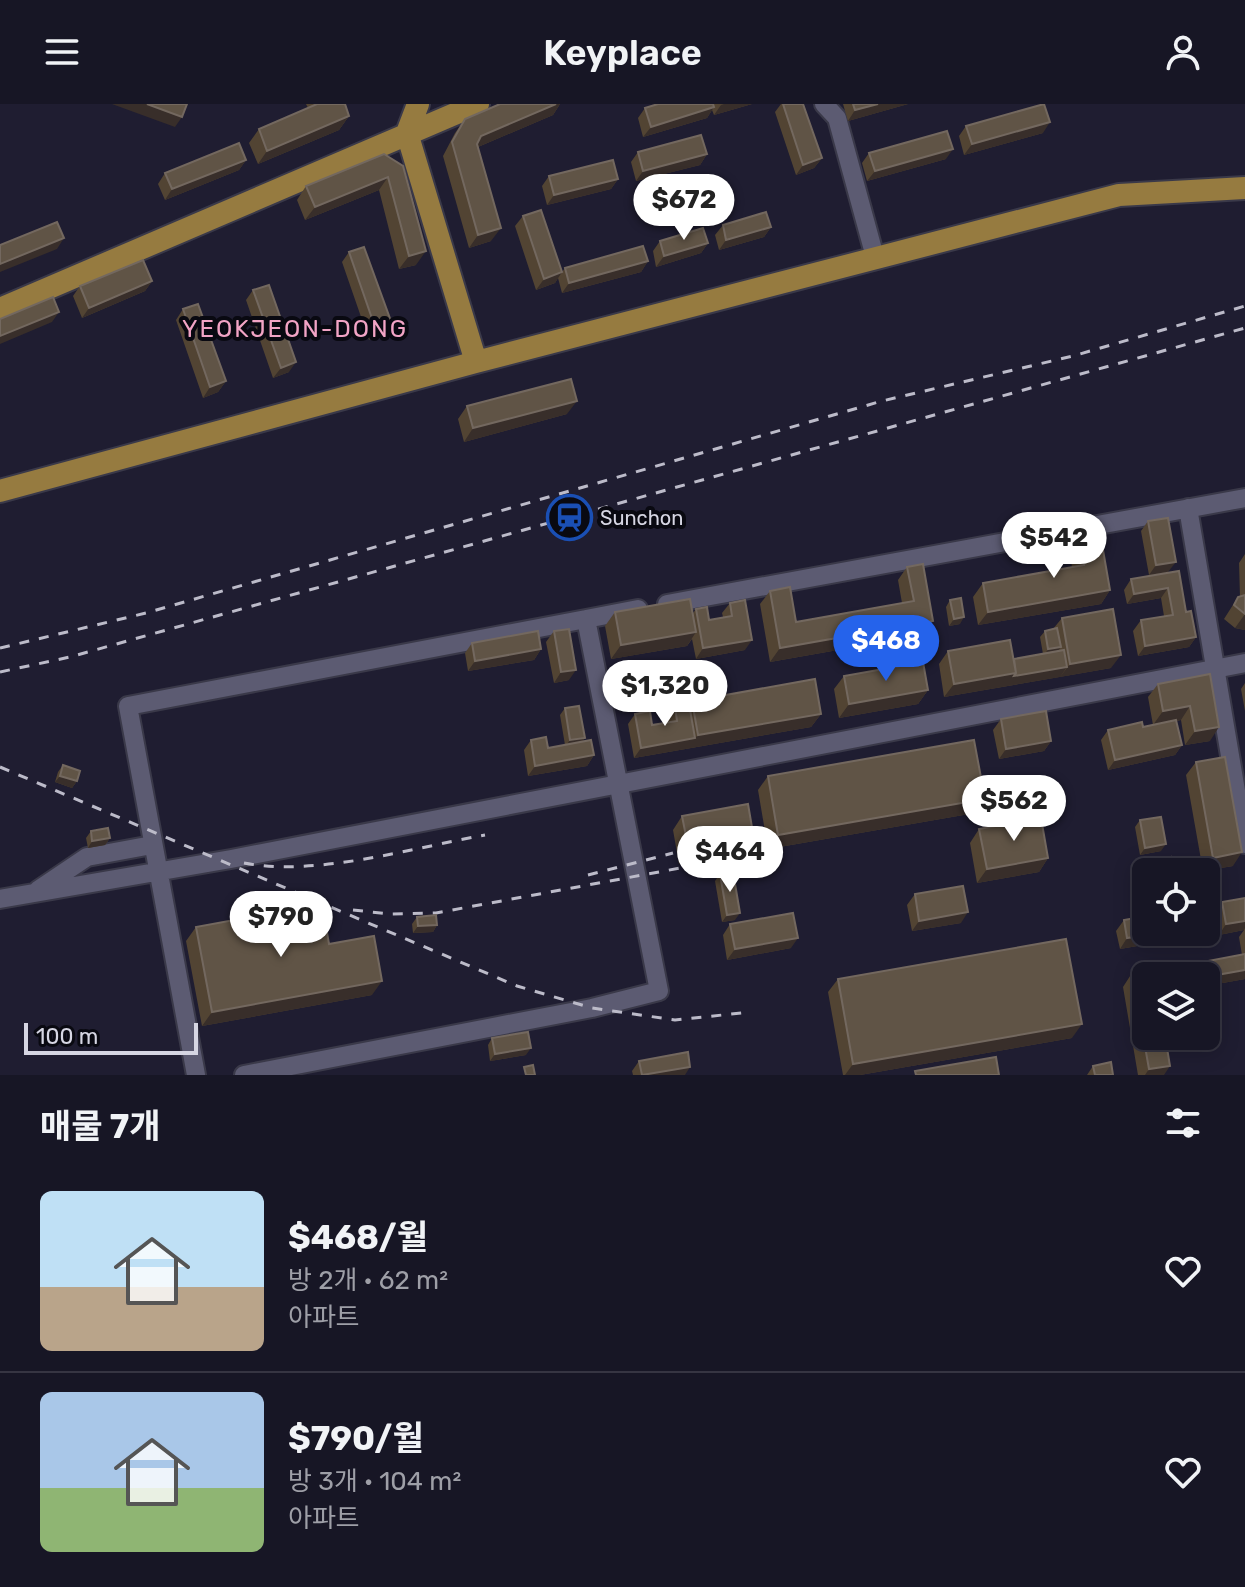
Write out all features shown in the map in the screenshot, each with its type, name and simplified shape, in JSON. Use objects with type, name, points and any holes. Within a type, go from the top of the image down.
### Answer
[{"type":"main road","points":[[418,104],[407,133],[476,362]]},
{"type":"main road","points":[[0,309],[478,104]]},
{"type":"main road","points":[[0,491],[476,362],[1119,195],[1245,188]]},
{"type":"street","points":[[824,104],[837,118],[875,257]]},
{"type":"street","points":[[196,1075],[128,706],[1245,498]]},
{"type":"street","points":[[1188,508],[1245,844]]},
{"type":"street","points":[[244,1075],[592,1008],[659,991],[586,619]]},
{"type":"street","points":[[0,899],[157,872],[1245,663]]},
{"type":"street","points":[[33,894],[87,857],[152,845]]},
{"type":"building","points":[[147,104],[187,104],[182,117]]},
{"type":"building","points":[[317,104],[345,104],[349,116],[267,151],[259,129]]},
{"type":"building","points":[[500,104],[556,104],[481,136],[477,144],[501,228],[478,235],[452,142],[465,119]]},
{"type":"building","points":[[658,104],[713,104],[714,107],[651,127],[645,108]]},
{"type":"building","points":[[783,104],[803,104],[822,158],[803,165]]},
{"type":"building","points":[[853,104],[878,104],[855,110]]},
{"type":"building","points":[[1044,104],[1050,122],[972,144],[966,126]]},
{"type":"building","points":[[947,131],[953,149],[875,171],[869,153]]},
{"type":"building","points":[[701,135],[707,154],[643,171],[638,152]]},
{"type":"building","points":[[239,143],[246,160],[172,189],[165,173]]},
{"type":"building","points":[[384,154],[403,166],[426,251],[409,256],[388,177],[315,207],[306,186]]},
{"type":"building","points":[[613,160],[618,179],[554,195],[549,176]]},
{"type":"building","points":[[541,210],[562,272],[544,279],[523,216]]},
{"type":"building","points":[[766,212],[771,227],[726,240],[723,225]]},
{"type":"building","points":[[57,222],[64,238],[0,264],[0,245]]},
{"type":"building","points":[[703,228],[708,243],[664,256],[660,241]]},
{"type":"building","points":[[643,246],[648,261],[569,283],[565,268]]},
{"type":"building","points":[[364,247],[392,324],[376,330],[349,252]]},
{"type":"building","points":[[143,260],[152,281],[89,308],[80,286]]},
{"type":"building","points":[[269,285],[296,362],[281,368],[253,290]]},
{"type":"building","points":[[53,297],[59,312],[0,336],[0,319]]},
{"type":"building","points":[[198,304],[226,381],[210,387],[183,309]]},
{"type":"building","points":[[571,379],[577,401],[473,428],[467,406]]},
{"type":"building","points":[[1168,518],[1176,562],[1156,565],[1148,521]]},
{"type":"building","points":[[1099,527],[1110,590],[988,612],[983,583],[1084,565],[1078,530]]},
{"type":"building","points":[[923,564],[933,621],[780,648],[770,591],[790,587],[796,622],[914,601],[907,567]]},
{"type":"building","points":[[1179,571],[1186,612],[1191,611],[1196,637],[1145,646],[1141,620],[1173,615],[1168,588],[1134,594],[1131,579]]},
{"type":"building","points":[[1245,595],[1245,614],[1234,605],[1238,597]]},
{"type":"building","points":[[961,598],[964,617],[954,619],[950,600]]},
{"type":"building","points":[[690,599],[696,632],[621,645],[615,612]]},
{"type":"building","points":[[745,600],[752,640],[703,648],[696,609],[707,607],[709,620],[732,616],[730,603]]},
{"type":"building","points":[[1113,609],[1121,655],[1070,664],[1062,618]]},
{"type":"building","points":[[1057,628],[1061,647],[1048,649],[1045,631]]},
{"type":"building","points":[[569,629],[576,670],[561,672],[554,631]]},
{"type":"building","points":[[538,631],[541,649],[475,661],[472,643]]},
{"type":"building","points":[[1010,640],[1016,673],[954,684],[948,651]]},
{"type":"building","points":[[1064,650],[1067,667],[1014,676],[1014,659]]},
{"type":"building","points":[[923,662],[928,690],[849,704],[844,676]]},
{"type":"building","points":[[1210,674],[1219,727],[1195,731],[1190,706],[1163,711],[1158,684]]},
{"type":"building","points":[[815,679],[821,714],[698,735],[692,701]]},
{"type":"building","points":[[689,704],[695,738],[641,748],[635,714],[650,711],[652,725],[677,721],[675,707]]},
{"type":"building","points":[[579,706],[585,738],[570,740],[565,708]]},
{"type":"building","points":[[1046,711],[1051,741],[1006,749],[1001,719]]},
{"type":"building","points":[[1176,720],[1182,745],[1115,760],[1108,730],[1142,722],[1143,727]]},
{"type":"building","points":[[546,737],[548,748],[591,740],[594,755],[535,766],[531,740]]},
{"type":"building","points":[[974,740],[985,799],[778,835],[768,776]]},
{"type":"building","points":[[1225,757],[1242,852],[1213,858],[1196,762]]},
{"type":"building","points":[[63,765],[80,771],[77,781],[60,776]]},
{"type":"building","points":[[748,804],[754,839],[689,851],[682,816]]},
{"type":"building","points":[[1161,817],[1166,844],[1145,848],[1140,820]]},
{"type":"building","points":[[1041,818],[1048,858],[987,869],[979,829]]},
{"type":"building","points":[[108,828],[110,838],[92,841],[91,831]]},
{"type":"building","points":[[733,872],[740,913],[727,915],[720,874]]},
{"type":"building","points":[[963,886],[968,912],[919,921],[915,894]]},
{"type":"building","points":[[1245,898],[1245,921],[1226,924],[1222,902]]},
{"type":"building","points":[[322,904],[329,944],[374,936],[382,981],[212,1012],[196,927]]},
{"type":"building","points":[[793,913],[798,938],[735,949],[730,924]]},
{"type":"building","points":[[436,915],[437,925],[418,926],[417,917]]},
{"type":"building","points":[[1132,919],[1132,937],[1127,938],[1124,920]]},
{"type":"building","points":[[1066,939],[1082,1024],[853,1064],[838,979]]},
{"type":"building","points":[[1245,954],[1245,970],[1220,974],[1220,962],[1208,961]]},
{"type":"building","points":[[528,1032],[531,1048],[495,1054],[492,1038]]},
{"type":"building","points":[[1146,1050],[1167,1050],[1170,1066],[1149,1069]]},
{"type":"building","points":[[688,1052],[690,1067],[642,1075],[639,1061]]},
{"type":"building","points":[[996,1057],[999,1075],[916,1075],[915,1071]]},
{"type":"building","points":[[1111,1062],[1113,1075],[1095,1075],[1093,1066]]},
{"type":"building","points":[[533,1065],[535,1075],[526,1075],[524,1067]]},
{"type":"railway","points":[[0,648],[146,613],[882,401],[1073,356],[1245,306]]},
{"type":"railway","points":[[0,672],[70,657],[1245,328]]},
{"type":"railway","points":[[0,767],[517,986],[592,1008],[675,1020],[751,1012]]},
{"type":"railway","points":[[244,863],[272,866],[333,864],[485,835]]},
{"type":"railway","points":[[588,875],[673,853]]},
{"type":"railway","points":[[353,910],[390,914],[436,913],[740,857]]},
{"type":"place","name":"Sunchon","points":[[569,518]]},
{"type":"district","name":"YEOKJEON-DONG","points":[[295,329]]}]
